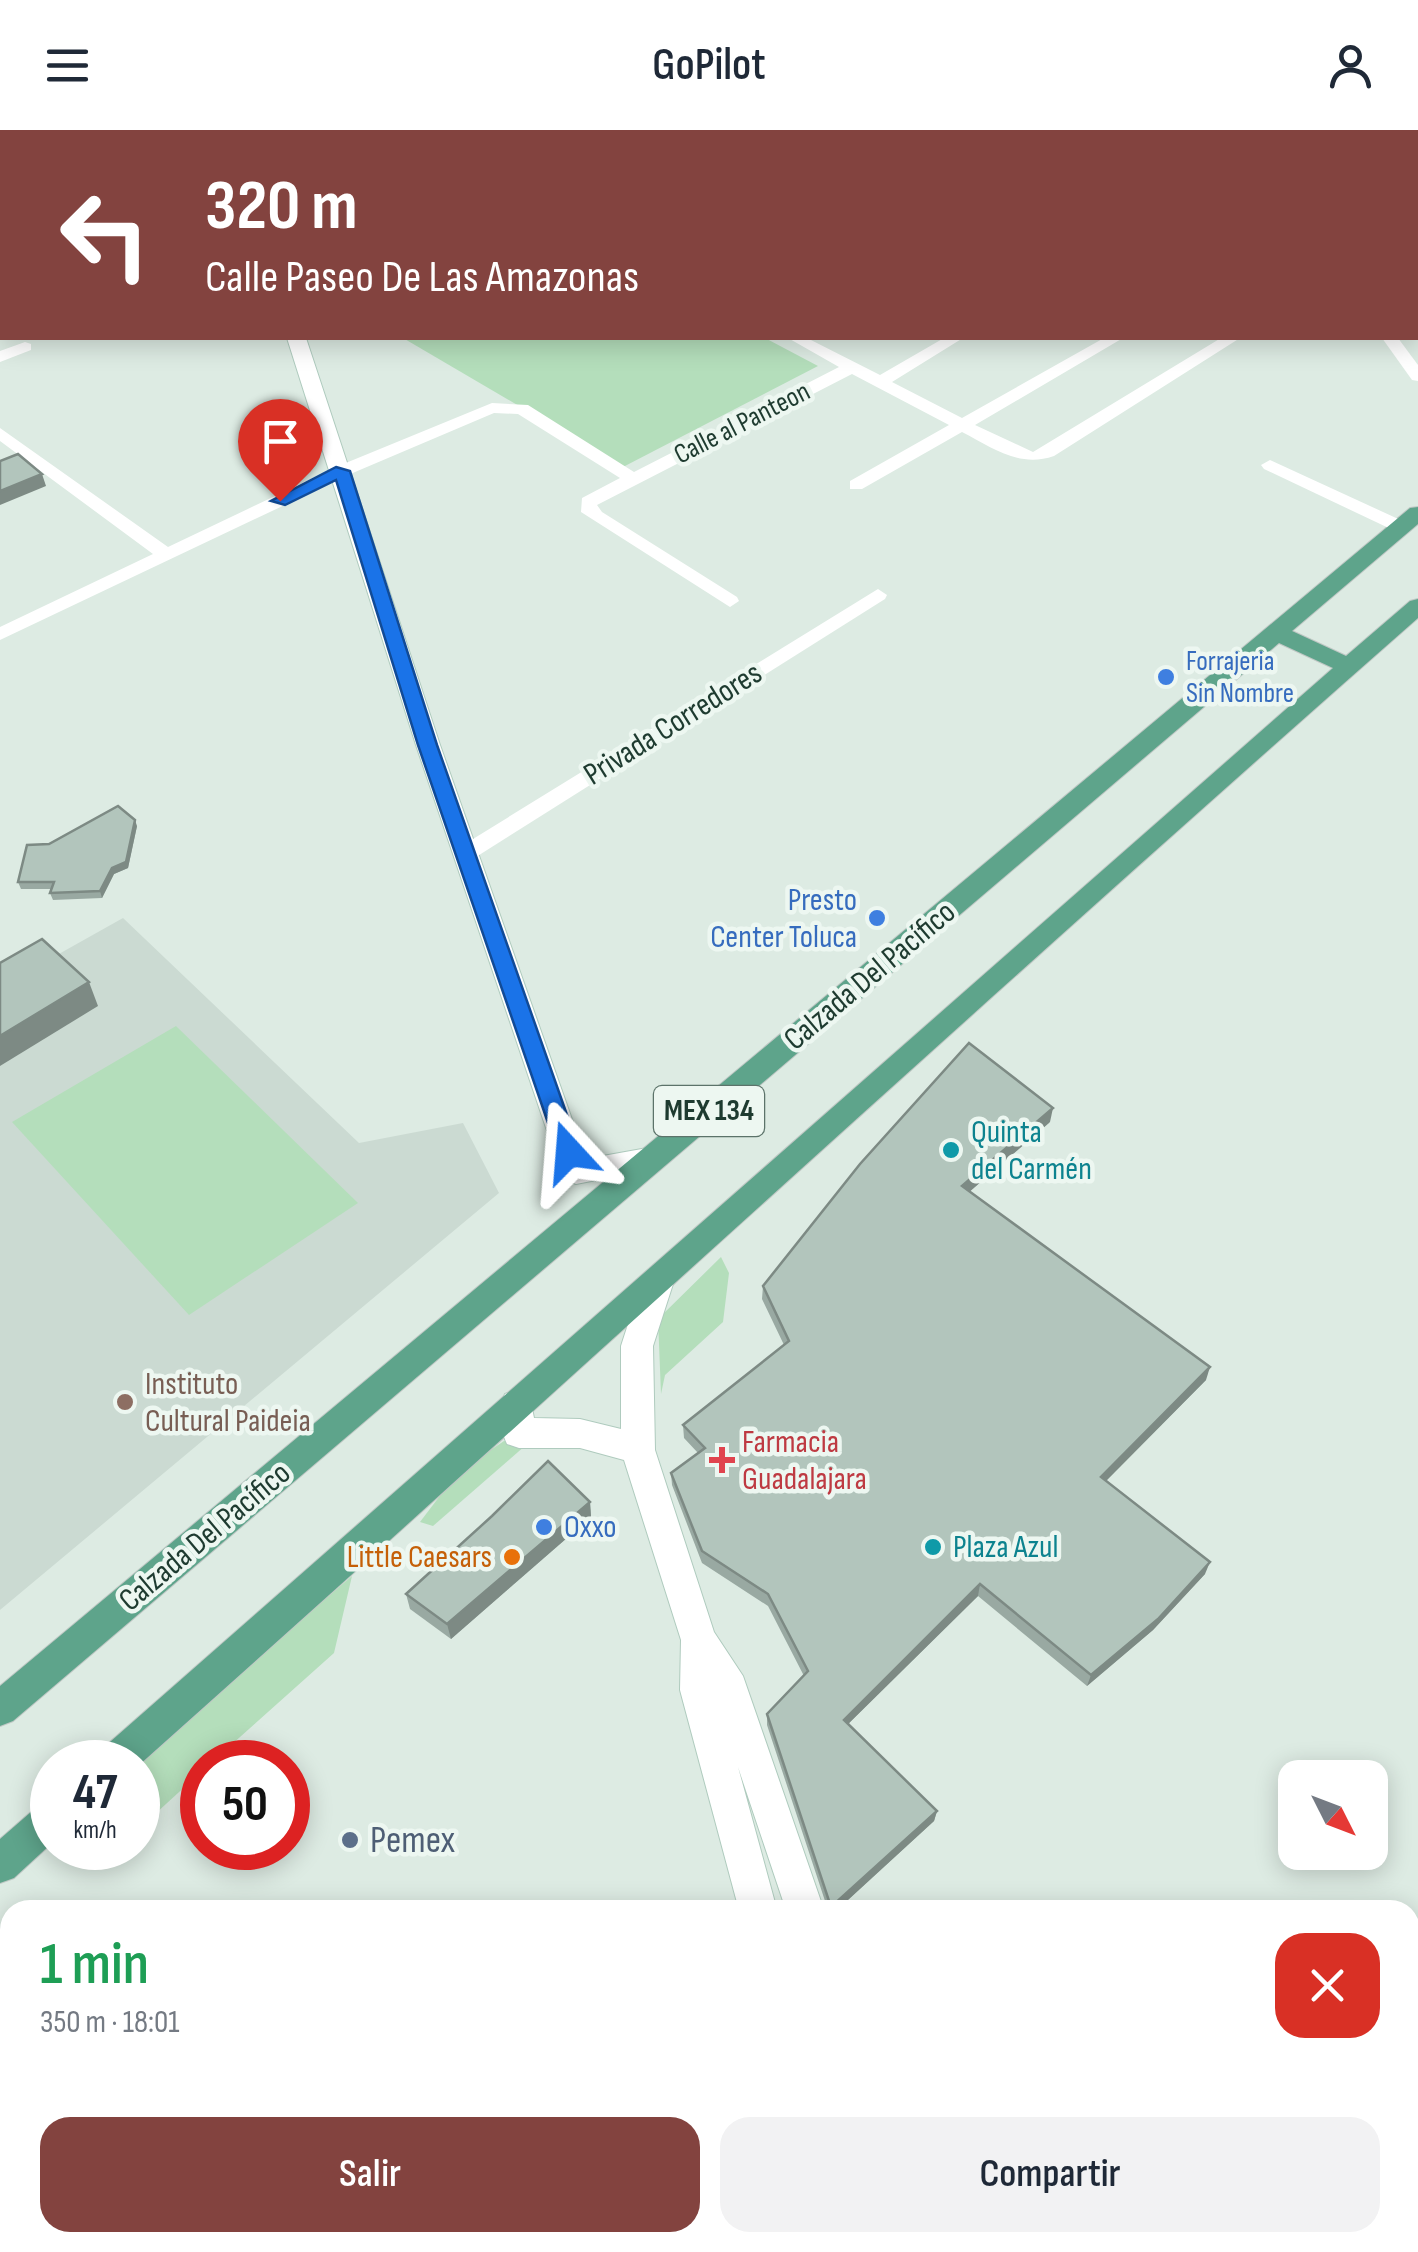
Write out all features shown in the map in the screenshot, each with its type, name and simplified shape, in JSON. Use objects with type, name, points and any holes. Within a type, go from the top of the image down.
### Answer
[{"type":"main road","points":[[297,340],[428,745],[576,1172],[654,1158]]},
{"type":"main road","name":"Calzada Del Pacífico","points":[[0,1708],[1410,520]]},
{"type":"main road","name":"MEX 134","points":[[140,1740],[657,1284],[1107,877],[1418,606]]},
{"type":"main road","points":[[1277,633],[1350,667]]},
{"type":"main road","points":[[657,1284],[637,1346],[638,1450],[699,1640],[725,1676],[802,1900]]},
{"type":"main road","points":[[517,1404],[519,1434],[584,1432],[638,1450]]},
{"type":"main road","points":[[699,1640],[698,1690],[755,1900]]},
{"type":"main road","points":[[0,1864],[30,1837]]},
{"type":"street","points":[[800,340],[1020,455],[1034,456],[1229,340]]},
{"type":"street","points":[[880,382],[952,340]]},
{"type":"street","points":[[856,485],[1111,340]]},
{"type":"street","points":[[1391,340],[1418,376]]},
{"type":"street","points":[[0,357],[25,347]]},
{"type":"street","name":"Calle al Panteon","points":[[730,601],[587,508],[590,500],[852,368]]},
{"type":"street","points":[[0,634],[475,412],[510,406],[522,408],[632,478]]},
{"type":"street","points":[[0,433],[167,555]]},
{"type":"street","points":[[1270,465],[1410,520]]},
{"type":"street","name":"Privada Corredores","points":[[468,852],[878,595]]},
{"type":"shaded area","name":"Instituto Cultural Paideia","points":[[123,918],[359,1143],[463,1123],[499,1193],[0,1610],[0,987]]},
{"type":"green space","points":[[406,340],[769,340],[818,366],[623,467]]},
{"type":"green space","points":[[176,1026],[358,1203],[189,1315],[12,1122]]},
{"type":"green space","points":[[721,1257],[729,1273],[723,1322],[665,1375],[661,1394],[658,1319]]},
{"type":"green space","points":[[504,1441],[526,1445],[433,1526],[420,1522],[458,1472]]},
{"type":"green space","points":[[352,1576],[334,1653],[237,1740],[180,1740],[180,1791],[160,1810],[160,1740]]},
{"type":"building","points":[[18,454],[42,474],[0,491],[0,461]]},
{"type":"building","points":[[118,806],[135,820],[126,862],[112,868],[100,891],[50,893],[54,882],[18,882],[27,845],[49,844]]},
{"type":"building","points":[[42,939],[89,982],[0,1036],[0,963]]},
{"type":"building","name":"Plaza Azul","points":[[969,1043],[1053,1108],[962,1186],[1210,1367],[1101,1477],[1210,1562],[1158,1619],[1091,1675],[980,1584],[844,1720],[937,1811],[839,1900],[829,1900],[767,1714],[808,1671],[768,1594],[702,1551],[671,1473],[705,1448],[683,1425],[789,1341],[763,1286],[860,1164]]},
{"type":"building","points":[[548,1461],[590,1502],[447,1624],[406,1594],[492,1516]]},
{"type":"place","name":"Forrajeria Sin Nombre","points":[[1166,677]]},
{"type":"place","name":"Presto Center Toluca","points":[[877,918]]},
{"type":"place","name":"Quinta del Carmén","points":[[951,1150]]},
{"type":"place","name":"Instituto Cultural Paideia","points":[[125,1402]]},
{"type":"place","name":"Farmacia Guadalajara","points":[[722,1460]]},
{"type":"place","name":"Oxxo","points":[[544,1527]]},
{"type":"place","name":"Plaza Azul","points":[[933,1547]]},
{"type":"place","name":"Little Caesars","points":[[512,1557]]},
{"type":"place","name":"Pemex","points":[[350,1840]]},
{"type":"route","points":[[280,501],[342,471],[428,745],[569,1152]]}]
